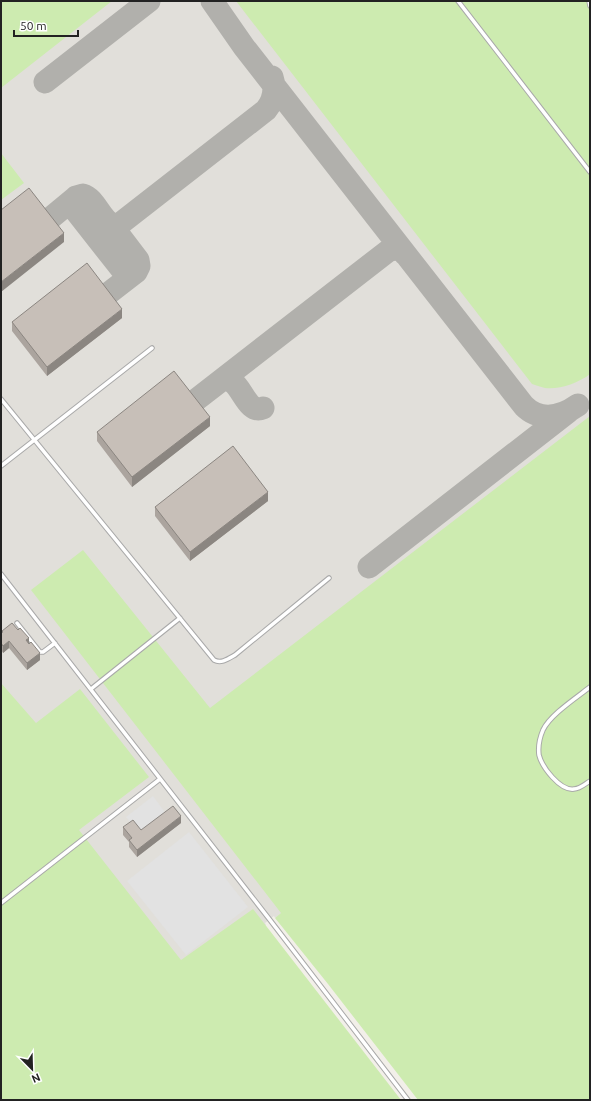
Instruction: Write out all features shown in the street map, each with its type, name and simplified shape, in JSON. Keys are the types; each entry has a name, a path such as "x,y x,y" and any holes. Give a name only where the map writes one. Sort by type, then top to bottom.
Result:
{"lane":[{"path":"458,1 590,172"},
{"path":"589,1 590,6"},
{"path":"1,466 152,348"},
{"path":"1,399 217,662 235,655 329,578"},
{"path":"1,574 408,1100"},
{"path":"91,689 180,618"},
{"path":"17,623 40,652 43,652 55,643"},
{"path":"590,687 550,720 542,731 539,755 554,780 560,785 568,789 575,789 581,788 590,781"},
{"path":"1,903 160,779"}],"shaded area":[{"path":"44,1 590,1 590,790 296,902 275,918 274,916 265,923 266,925 1,1100 1,53"},
{"path":"153,796 167,815 141,835 126,817"},
{"path":"189,832 248,907 186,955 127,881"}],"green space":[{"path":"1,1 112,1 1,88"},
{"path":"236,1 590,1 590,374 574,383 562,387 545,388 532,384"},
{"path":"1,153 24,183 1,200"},
{"path":"590,416 590,1100 418,1100 275,918 281,913 31,590 83,550 210,708"},
{"path":"1,683 36,723 80,689 149,777 79,830 181,960 253,909 401,1100 1,1100"}],"building":[{"path":"29,188 64,233 1,282 1,210"},
{"path":"87,263 122,309 47,367 12,322"},
{"path":"174,371 210,417 132,477 97,432"},
{"path":"233,446 268,492 190,552 155,507"},
{"path":"12,623 18,630 20,628 29,638 26,640 29,644 31,642 40,653 27,663 9,641 3,646 1,643 2,631"},
{"path":"173,806 181,816 137,850 129,840 132,838 123,827 133,820 141,830"}],"taxiway":[{"path":"45,82 149,1"},
{"path":"212,1 244,47 524,406 537,414 551,416 558,415 578,405"},
{"path":"121,223 266,110 274,94 272,77"},
{"path":"47,221 76,197 83,195 93,202 105,219 110,223 121,223 117,228 119,235 138,260 139,266 136,272 105,296"},
{"path":"76,197 73,204 75,210 123,271 129,274 136,272"},
{"path":"192,403 388,251 397,250 405,254"},
{"path":"221,381 228,380 233,383 251,406 257,409 263,408"},
{"path":"369,567 568,412"}]}
